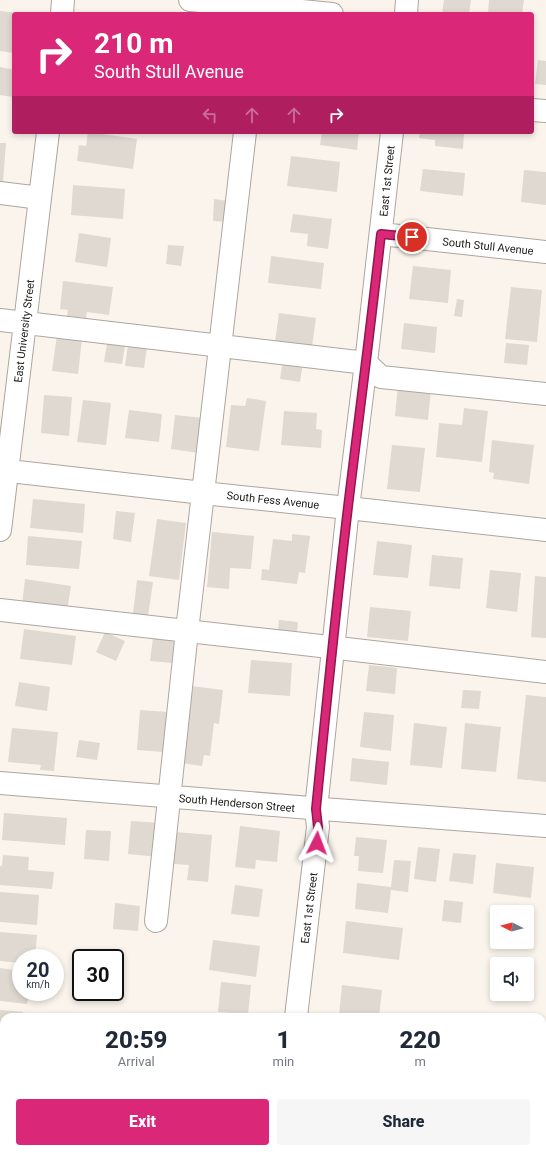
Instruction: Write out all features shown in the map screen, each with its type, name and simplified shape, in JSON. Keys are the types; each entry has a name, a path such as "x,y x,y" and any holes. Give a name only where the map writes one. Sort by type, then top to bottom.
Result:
{"street":[{"path":"62,12 63,0"},
{"path":"190,0 311,12"},
{"path":"406,12 408,0"},
{"path":"534,110 546,111"},
{"name":"East University Street","path":"0,530 4,470 26,323 48,134"},
{"path":"156,921 187,631 245,134"},
{"name":"East 1st Street","path":"296,1013 318,827 316,809 348,508 392,134"},
{"path":"0,193 40,198"},
{"name":"South Stull Avenue","path":"381,234 546,252"},
{"path":"0,320 366,363 381,377 546,394"},
{"name":"South Fess Avenue","path":"4,470 203,494 348,508 546,530"},
{"path":"0,610 546,672"},
{"name":"South Henderson Street","path":"0,783 546,826"}],"building":[{"path":"444,0 471,0 469,12 442,12"},
{"path":"489,0 524,0 522,12 488,12"},
{"path":"0,11 12,12 12,53 0,51"},
{"path":"538,60 546,61 546,85 535,84"},
{"path":"0,67 12,70 12,97 0,95"},
{"path":"88,134 102,134 137,139 133,169 77,161 79,145 86,146"},
{"path":"322,134 359,134 357,150 320,145"},
{"path":"420,134 464,134 463,149 435,146 435,140 419,138"},
{"path":"0,143 6,143 3,182 0,182"},
{"path":"291,156 340,162 337,192 287,186"},
{"path":"423,169 465,173 463,196 420,191"},
{"path":"524,170 546,172 546,205 521,202"},
{"path":"73,185 125,189 123,219 71,215"},
{"path":"214,199 228,201 226,222 213,221"},
{"path":"293,214 332,219 328,249 307,246 308,234 290,232"},
{"path":"79,233 111,238 107,267 75,262"},
{"path":"168,245 184,246 181,266 166,264"},
{"path":"271,256 324,263 321,289 268,283"},
{"path":"413,266 451,270 448,303 409,299"},
{"path":"63,281 113,287 109,315 87,312 86,318 67,316 68,310 60,309"},
{"path":"511,287 542,290 537,342 505,339"},
{"path":"457,299 464,300 462,317 454,316"},
{"path":"279,313 316,318 312,347 275,342"},
{"path":"404,323 437,327 435,353 401,349"},
{"path":"57,335 82,339 78,374 52,371"},
{"path":"506,343 529,345 527,365 504,363"},
{"path":"107,344 125,346 122,364 104,362"},
{"path":"128,345 147,347 144,368 125,366"},
{"path":"283,360 303,362 300,382 280,379"},
{"path":"398,385 431,389 428,420 395,416"},
{"path":"44,395 72,397 69,436 41,433"},
{"path":"247,398 266,401 259,451 226,447 231,405 245,406"},
{"path":"83,400 111,403 106,445 77,442"},
{"path":"464,408 488,411 482,462 436,457 439,423 462,425"},
{"path":"129,410 162,414 159,442 125,438"},
{"path":"284,411 317,413 316,429 322,430 321,448 281,445"},
{"path":"175,415 204,418 199,453 171,449"},
{"path":"492,440 534,445 529,484 493,479 494,473 489,472"},
{"path":"392,445 425,448 420,492 387,489"},
{"path":"33,499 85,504 83,533 30,528"},
{"path":"116,511 135,513 131,542 113,539"},
{"path":"157,519 186,523 179,580 149,576"},
{"path":"212,532 254,536 251,569 230,568 229,589 207,587"},
{"path":"292,534 310,536 305,573 299,572 297,584 261,580 262,569 269,570 273,539 292,541"},
{"path":"28,536 82,541 79,569 26,565"},
{"path":"377,541 412,545 408,578 373,575"},
{"path":"432,555 463,558 460,589 429,586"},
{"path":"490,570 521,573 517,612 486,608"},
{"path":"535,576 546,577 546,638 531,637"},
{"path":"25,579 71,586 67,611 22,605"},
{"path":"137,580 153,582 148,616 133,614"},
{"path":"370,607 411,611 408,641 367,637"},
{"path":"279,620 298,622 296,641 277,639"},
{"path":"24,629 76,636 72,665 20,659"},
{"path":"105,632 125,641 116,661 96,652"},
{"path":"153,638 174,641 172,663 150,661"},
{"path":"251,660 292,663 290,696 248,693"},
{"path":"369,665 397,668 395,694 366,691"},
{"path":"19,682 50,687 47,711 15,706"},
{"path":"191,686 223,690 219,724 214,723 210,756 204,755 202,766 181,763"},
{"path":"463,690 481,691 479,709 461,708"},
{"path":"526,695 546,697 546,782 517,779"},
{"path":"140,710 167,712 164,752 137,750"},
{"path":"364,712 394,715 391,751 360,747"},
{"path":"414,723 447,727 442,768 410,765"},
{"path":"465,723 501,727 496,772 461,769"},
{"path":"12,728 58,732 54,771 40,770 41,765 8,762"},
{"path":"79,740 100,743 97,760 76,757"},
{"path":"352,758 389,762 387,785 350,781"},
{"path":"4,813 67,818 65,845 2,840"},
{"path":"131,821 162,823 159,857 128,854"},
{"path":"240,826 280,831 277,862 256,860 255,869 235,867"},
{"path":"86,830 111,831 109,861 84,859"},
{"path":"175,832 212,835 208,882 187,880 189,865 173,864"},
{"path":"356,837 387,840 383,873 358,871 359,856 354,856"},
{"path":"418,847 440,849 436,882 414,879"},
{"path":"453,853 476,855 473,884 449,881"},
{"path":"3,855 29,857 28,870 54,872 52,889 0,885 0,866 2,866"},
{"path":"394,860 411,861 408,892 391,890 388,913 355,909 357,883 391,887"},
{"path":"496,863 534,867 531,898 493,893"},
{"path":"235,885 263,889 259,917 231,914"},
{"path":"0,892 39,895 37,925 0,922"},
{"path":"444,900 463,902 461,923 442,921"},
{"path":"115,903 140,906 138,931 113,929"},
{"path":"346,921 403,928 399,960 343,953"},
{"path":"0,932 37,935 36,949 12,949 12,962 0,961"},
{"path":"213,940 260,946 256,977 209,970"},
{"path":"0,968 12,970 12,1001 28,1001 27,1004 0,1001"},
{"path":"221,982 251,985 248,1013 218,1012"},
{"path":"342,985 382,990 379,1013 339,1013"},
{"path":"0,1010 23,1012 23,1013 0,1013"}],"route":[{"path":"317,843 318,827 316,809 333,647 381,234 412,237"}]}
